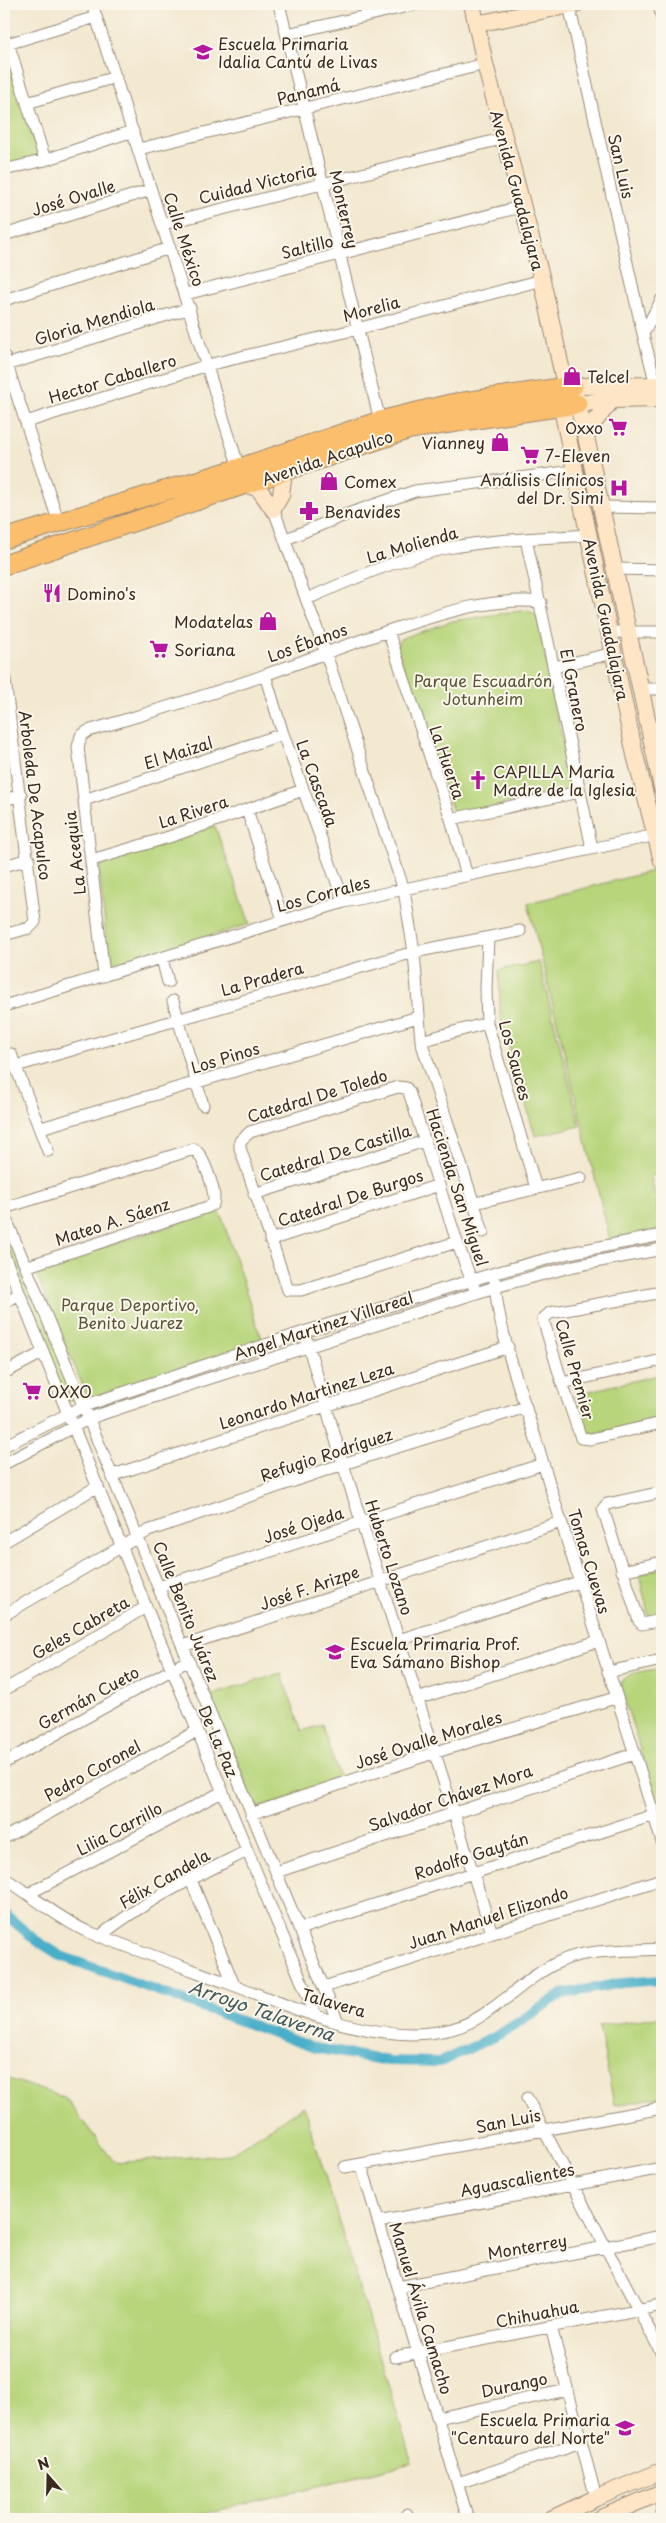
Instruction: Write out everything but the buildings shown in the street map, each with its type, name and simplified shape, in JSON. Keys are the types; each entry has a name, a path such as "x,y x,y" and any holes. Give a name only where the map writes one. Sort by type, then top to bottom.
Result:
{"main road":[{"name":"Avenida Guadalajara","path":"472,4 485,64 542,280 566,392 574,471 635,755 662,861"},
{"path":"476,24 543,7 573,5"},
{"name":"Avenida Acapulco","path":"4,565 99,534 251,474 380,420 450,404 566,392 660,390"},
{"name":"Avenida Acapulco","path":"4,540 145,497 251,474 284,472 410,429 462,420 566,392 612,400 660,390"},
{"name":"Avenida Guadalajara","path":"566,392 586,437 616,569 640,689 659,755 662,788"},
{"path":"586,437 590,427 612,400"},
{"path":"251,474 273,509 281,495 284,472"},
{"path":"99,534 104,522 145,497"},
{"path":"551,2519 662,2471"},
{"path":"598,2519 661,2492"}],"street":[{"name":"Calle México","path":"95,4 96,17 208,365 251,474"},
{"name":"Monterrey","path":"279,4 380,420"},
{"path":"286,34 417,4"},
{"path":"659,4 662,19"},
{"name":"San Luis","path":"573,5 643,334 660,390"},
{"path":"45,160 6,44 96,17"},
{"name":"Panamá","path":"139,149 485,64"},
{"path":"27,103 116,77"},
{"path":"4,170 45,160 133,131"},
{"name":"Cuidad Victoria","path":"163,224 323,182 505,138"},
{"name":"José Ovalle","path":"4,235 151,190"},
{"name":"Saltillo","path":"186,294 524,206"},
{"path":"4,300 170,248"},
{"name":"Morelia","path":"208,365 357,329 542,280"},
{"path":"643,334 662,299"},
{"name":"Gloria Mendiola","path":"5,360 190,308"},
{"path":"5,360 59,523"},
{"name":"Hector Caballero","path":"26,422 208,365"},
{"path":"286,539 345,515 415,491 574,471"},
{"path":"602,507 662,508"},
{"path":"273,509 286,539 325,651 404,890 414,952 421,1041 484,1232"},
{"name":"La Molienda","path":"307,599 354,578 424,555 466,545 589,535"},
{"name":"El Granero","path":"526,539 541,602 592,848"},
{"path":"616,569 662,570"},
{"name":"Los Ébanos","path":"88,731 265,675 325,651 443,613 476,606 519,601 541,602"},
{"name":"La Huerta","path":"388,631 451,819 467,876"},
{"path":"610,632 662,632"},
{"path":"554,667 614,653"},
{"name":"Arboleda De Acapulco","path":"4,672 8,732 21,795 35,922 29,928 4,935"},
{"name":"La Cascada","path":"265,675 283,734 344,902"},
{"path":"640,689 662,689"},
{"name":"La Acequia","path":"88,731 80,736 78,741 104,976"},
{"name":"El Maizal","path":"84,800 283,734"},
{"name":"La Rivera","path":"92,860 304,790"},
{"path":"451,819 579,792"},
{"path":"4,800 21,795"},
{"path":"247,810 284,920"},
{"name":"Los Corrales","path":"4,1006 344,902 592,848 656,836"},
{"path":"4,866 29,859"},
{"name":"La Pradera","path":"16,1066 414,952 520,931"},
{"name":"Los Sauces","path":"488,938 487,1023 536,1188"},
{"path":"162,959 168,982"},
{"path":"173,1001 203,1105"},
{"name":"Los Pinos","path":"41,1128 418,1016"},
{"path":"421,1041 487,1023"},
{"path":"11,1054 41,1128 48,1151"},
{"name":"Catedral De Toledo","path":"409,1092 406,1088 398,1086 244,1136 240,1141 240,1148 254,1194 285,1284 288,1290 293,1292 457,1242"},
{"name":"Hacienda San Miguel","path":"409,1092 457,1242 476,1294"},
{"name":"Catedral De Castilla","path":"254,1194 425,1141"},
{"name":"Mateo A. Sáenz","path":"4,1208 189,1149 198,1151 215,1194 213,1204 208,1207 26,1267"},
{"path":"475,1203 581,1178"},
{"name":"Catedral De Burgos","path":"270,1240 439,1185"},
{"name":"Calle Benito Juárez","path":"4,1214 6,1227 26,1267 90,1418 338,2022"},
{"path":"4,1446 68,1412 304,1332 495,1273 569,1254 662,1235"},
{"name":"Angel Martinez Villareal","path":"4,1464 90,1418 309,1346 496,1287 574,1266 662,1248"},
{"name":"De La Paz","path":"4,1255 146,1607 316,2016"},
{"name":"Tomas Cuevas","path":"495,1273 498,1308 508,1347 615,1698 662,1842"},
{"name":"Calle Premier","path":"662,1292 545,1316 543,1324 579,1434 585,1440 662,1423"},
{"path":"4,1303 19,1294"},
{"name":"Huberto Lozano","path":"304,1332 343,1464 417,1699 436,1752 454,1814 474,1871 492,1933"},
{"name":"Leonardo Martinez Leza","path":"113,1475 508,1347"},
{"path":"4,1373 42,1353"},
{"path":"562,1383 662,1360"},
{"name":"Refugio Rodríguez","path":"4,1615 148,1531 343,1464 526,1406"},
{"name":"José Ojeda","path":"159,1587 543,1464"},
{"path":"4,1542 98,1486"},
{"path":"662,1492 604,1506 604,1514 639,1621 642,1624 662,1620"},
{"name":"José F. Arizpe","path":"183,1646 561,1522"},
{"path":"622,1572 662,1562"},
{"path":"399,1640 579,1582"},
{"name":"Geles Cabreta","path":"4,1690 146,1607"},
{"path":"417,1699 598,1640"},
{"name":"Germán Cueto","path":"4,1763 189,1660"},
{"path":"608,1672 662,1660"},
{"name":"José Ovalle Morales","path":"251,1814 436,1752 615,1698"},
{"name":"Pedro Coronel","path":"4,1838 197,1731"},
{"name":"Salvador Chávez Mora","path":"276,1872 634,1754"},
{"name":"Lilia Carrillo","path":"30,1893 222,1792"},
{"name":"Rodolfo Gaytán","path":"300,1929 474,1871 654,1815"},
{"name":"Félix Candela","path":"99,1937 112,1926 247,1850"},
{"name":"Talavera","path":"4,1878 30,1893 67,1923 99,1937 316,2016 375,2030 402,2032 452,2029 470,2021 545,1969 562,1960 580,1955 662,1949"},
{"name":"Juan Manuel Elizondo","path":"324,1987 662,1879"},
{"path":"191,1880 234,1985"},
{"path":"527,2098 662,2354"},
{"name":"San Luis","path":"345,2167 662,2108"},
{"name":"Manuel Ávila Camacho","path":"361,2164 468,2519"},
{"name":"Aguascalientes","path":"378,2222 662,2168"},
{"name":"Monterrey","path":"398,2287 662,2236"},
{"name":"Chihuahua","path":"395,2356 662,2305"},
{"path":"551,2327 596,2498"},
{"name":"Durango","path":"438,2418 567,2390"},
{"path":"458,2483 581,2442"},
{"path":"661,2492 662,2512"}],"green space":[{"path":"4,49 39,157 4,168"},
{"name":"Parque Escuadrón Jotunheim","path":"528,610 537,616 572,787 570,790 456,815 452,809 396,645 402,638 452,621"},
{"path":"215,826 250,924 114,966 109,963 99,869 103,864"},
{"path":"656,870 662,902 662,1174 651,1176 662,1229 610,1240 528,903"},
{"path":"539,962 580,1126 535,1136 500,1016 499,970"},
{"name":"Parque Deportivo, Benito Juarez","path":"217,1211 222,1217 262,1341 91,1398 87,1396 37,1276 40,1270 48,1265"},
{"path":"11,1238 78,1397 66,1402 5,1240"},
{"path":"662,1374 662,1421 588,1435 576,1398 577,1394"},
{"path":"662,1568 662,1615 649,1617 639,1575"},
{"path":"662,1668 662,1818 620,1686 626,1677"},
{"path":"281,1673 302,1731 322,1725 340,1781 264,1807 255,1806 210,1696"},
{"path":"662,2016 662,2097 614,2105 599,2026"},
{"path":"4,2077 65,2098 115,2163 230,2154 304,2106 412,2463 183,2519 4,2519"}],"waterway":[{"name":"Arroyo Talaverna","path":"4,1913 34,1939 61,1956 315,2048 388,2061 440,2062 500,2034 562,1994 622,1983 662,1980"}],"place":[{"name":"Escuela Primaria Idalia Cantú de Livas","path":"203,52"},
{"name":"Telcel","path":"572,376"},
{"name":"Oxxo","path":"618,427"},
{"name":"Vianney","path":"500,442"},
{"name":"7-Eleven","path":"530,455"},
{"name":"Comex","path":"329,481"},
{"name":"Análisis Clínicos del Dr. Simi","path":"619,488"},
{"name":"Benavides","path":"309,511"},
{"name":"Domino's","path":"52,593"},
{"name":"Modatelas","path":"268,621"},
{"name":"Soriana","path":"159,649"},
{"name":"CAPILLA Maria Madre de la Iglesia","path":"478,780"},
{"name":"OXXO","path":"32,1391"},
{"name":"Escuela Primaria Prof. Eva Sámano Bishop","path":"335,1652"},
{"name":"Escuela Primaria \"Centauro del Norte\"","path":"625,2428"}]}
